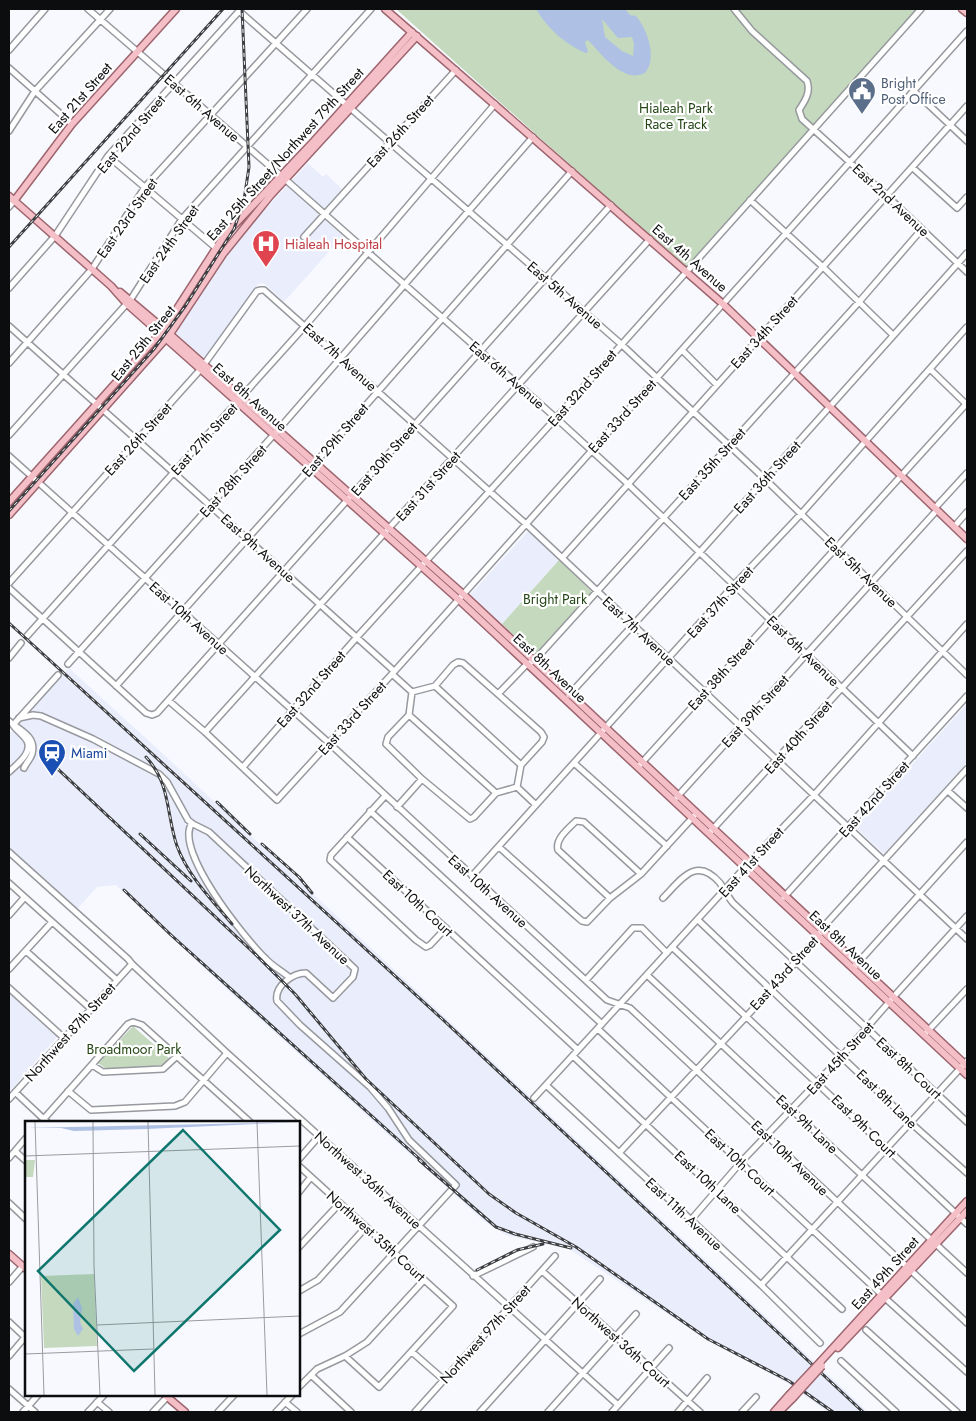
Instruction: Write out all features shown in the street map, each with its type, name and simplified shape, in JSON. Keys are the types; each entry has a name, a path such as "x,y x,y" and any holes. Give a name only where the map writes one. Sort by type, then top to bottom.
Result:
{"main road":[{"name":"East 21st Street","path":"12,198 72,124 176,9"},
{"name":"East 4th Avenue","path":"385,9 724,304 967,539"},
{"path":"962,9 967,13"},
{"name":"East 25th Street/Northwest 79th Street","path":"9,502 162,331 216,248 233,226 284,178 414,34"},
{"name":"East 25th Street","path":"9,515 168,337 223,254 284,178"},
{"name":"East 8th Avenue","path":"12,198 534,661 604,731 926,1032 965,1065 967,1075"},
{"name":"East 8th Avenue","path":"461,597 527,664 568,697"},
{"name":"East 49th Street","path":"791,1396 934,1242 967,1202"},
{"name":"East 49th Street","path":"958,1215 967,1211"},
{"path":"9,1254 25,1268"},
{"path":"168,1396 185,1412"},
{"path":"774,1412 791,1396"},
{"path":"780,1412 791,1396"}],"street":[{"path":"9,50 45,9"},
{"name":"East 6th Avenue","path":"88,9 284,178 556,418 628,484 913,756"},
{"path":"9,131 35,92 110,9"},
{"name":"East 23rd Street","path":"9,363 92,269 145,187 307,9"},
{"name":"East 24th Street","path":"9,435 129,302 182,219 371,9"},
{"name":"East 2nd Avenue","path":"734,9 752,31 807,81 809,86 808,93 799,110 802,119 967,272"},
{"name":"East 32nd Street","path":"243,767 357,637 556,418 921,9"},
{"name":"East 5th Avenue","path":"240,10 275,44 349,106 621,344 967,674"},
{"name":"East 22nd Street","path":"9,288 55,236 108,156 240,10"},
{"name":"East 33rd Street","path":"243,767 277,800 851,163 967,31"},
{"path":"9,68 72,124"},
{"name":"East 26th Street","path":"304,236 456,70"},
{"path":"914,92 967,140"},
{"name":"East 27th Street","path":"27,636 305,326 495,104"},
{"name":"East 34th Street","path":"562,558 967,106"},
{"name":"East 28th Street","path":"68,664 276,433 533,137"},
{"path":"108,156 216,248"},
{"path":"913,168 957,208 967,197"},
{"name":"East 29th Street","path":"116,686 313,466 572,171"},
{"name":"East 21st Street","path":"9,207 12,198"},
{"path":"750,200 893,335"},
{"name":"East 30th Street","path":"116,686 146,713 152,715 157,713 611,205"},
{"name":"East 35th Street","path":"498,694 527,664 534,661 598,592 922,230"},
{"name":"East 31st Street","path":"206,732 650,239"},
{"name":"East 36th Street","path":"568,697 967,253"},
{"name":"East 26th Street","path":"9,583 138,441 202,367 260,290"},
{"name":"East 7th Avenue","path":"260,290 264,290 342,358 526,524 967,939"},
{"name":"East 9th Avenue","path":"9,326 322,605 412,692"},
{"name":"East 37th Street","path":"472,876 734,585 801,514 967,327"},
{"path":"682,350 717,384"},
{"path":"930,369 967,404"},
{"name":"East 38th Street","path":"640,764 967,404"},
{"name":"East 10th Avenue","path":"9,456 329,743 607,1000 630,1008 967,1323"},
{"name":"East 39th Street","path":"676,798 872,582 967,473"},
{"path":"954,527 967,512"},
{"name":"East 40th Street","path":"711,831 967,551"},
{"path":"9,588 116,686"},
{"name":"East 41st Street","path":"534,1098 747,865 814,795 877,722 967,624"},
{"path":"9,658 22,643"},
{"path":"458,662 463,663 541,732 544,738 521,765 517,787 496,793 470,819 422,779 386,744 388,737 409,715 412,692 435,686 453,665 458,662"},
{"path":"11,723 19,718 58,675"},
{"path":"435,686 521,765"},
{"name":"East 42nd Street","path":"783,898 967,696"},
{"path":"169,701 243,767"},
{"name":"Northwest 37th Avenue","path":"19,718 31,715 41,716 93,739 155,772 166,781 186,817 192,823 209,832 355,969 353,977 333,998 306,973 296,974 290,978"},
{"path":"409,715 496,793"},
{"path":"11,723 29,736 32,742 32,756 24,768"},
{"path":"9,772 25,755 28,747 26,740 11,723"},
{"path":"574,763 667,846"},
{"name":"East 43rd Street","path":"619,1153 771,990 967,769"},
{"path":"397,807 422,779"},
{"path":"517,787 536,805"},
{"path":"948,791 967,808"},
{"path":"385,796 331,855 330,860 416,940 426,947 446,928"},
{"name":"East 10th Court","path":"370,811 600,1027 670,1097 967,1372"},
{"path":"499,847 582,921 587,922 610,898 641,874 695,816"},
{"path":"610,898 558,850 558,840 576,822 581,821 641,874"},
{"path":"192,823 189,828 189,847 211,888 242,933 260,954 290,978 277,992 276,998 278,1003 370,1087 390,1111 409,1140 456,1185 340,1312 300,1333"},
{"name":"East 10th Court","path":"347,837 578,1050"},
{"path":"855,966 967,842"},
{"name":"Northwest 36th Avenue","path":"9,852 128,958 132,964 227,1053 618,1406"},
{"name":"East 8th Court","path":"664,898 686,874 694,870 701,869 720,883 732,903 967,1122"},
{"path":"9,883 117,980"},
{"path":"9,915 24,898"},
{"name":"East 45th Street","path":"690,1221 741,1162 818,1083 967,916"},
{"name":"East 8th Lane","path":"698,920 967,1173"},
{"path":"9,969 52,922"},
{"path":"586,980 633,928 642,928 667,953"},
{"name":"East 9th Court","path":"672,947 967,1224"},
{"path":"26,951 90,1009"},
{"name":"Northwest 87th Street","path":"9,1099 132,964"},
{"name":"East 9th Lane","path":"647,975 967,1273"},
{"path":"9,988 64,1038"},
{"path":"926,1032 967,989"},
{"path":"15,1092 44,1121 128,1024 137,1022 249,1121"},
{"path":"68,1091 91,1110 175,1106 185,1102 227,1053"},
{"path":"92,1064 103,1072 163,1069 177,1056"},
{"name":"East 10th Lane","path":"573,1056 717,1189 842,1309"},
{"path":"761,1285 965,1065"},
{"name":"East 11th Avenue","path":"546,1085 761,1285 820,1343"},
{"path":"300,1158 320,1135"},
{"path":"9,1158 25,1139"},
{"path":"15,1151 25,1160"},
{"name":"Northwest 35th Court","path":"300,1167 452,1306 412,1352"},
{"path":"300,1191 311,1178"},
{"path":"9,1203 25,1218"},
{"path":"300,1246 340,1203"},
{"path":"300,1290 318,1280 366,1227"},
{"path":"473,1276 533,1247"},
{"name":"Northwest 97th Street","path":"415,1412 555,1256"},
{"path":"9,1282 25,1268"},
{"name":"Northwest 36th Court","path":"542,1271 700,1412"},
{"path":"480,1412 600,1279"},
{"path":"300,1384 317,1369 345,1356 367,1342 424,1280"},
{"path":"548,1412 636,1314"},
{"path":"9,1322 25,1336"},
{"path":"866,1330 957,1412"},
{"path":"9,1356 25,1338"},
{"path":"612,1412 669,1348"},
{"path":"345,1356 379,1387 412,1352 444,1380"},
{"path":"841,1361 896,1412"},
{"path":"311,1375 351,1412"},
{"path":"678,1412 707,1378"},
{"path":"9,1389 34,1412"},
{"path":"23,1412 37,1396"},
{"path":"88,1412 103,1396"},
{"path":"153,1412 166,1396"},
{"path":"218,1412 233,1396"},
{"path":"276,1412 291,1396"},
{"path":"742,1412 756,1397"},
{"path":"97,1402 109,1412"},
{"path":"286,1402 297,1412"}],"shaded area":[{"name":"Hialeah Hospital","path":"308,163 323,177 326,174 342,189 319,214 343,236 284,302 265,284 257,285 204,359 175,333 226,252"},
{"path":"528,531 559,560 502,624 470,595"},
{"path":"69,668 868,1412 828,1412 792,1386 686,1326 569,1249 506,1235 484,1221 230,992 116,885 97,887 77,909 9,850 9,734"},
{"path":"967,704 967,763 884,854 855,827"},
{"path":"9,993 57,1037 9,1092"}],"green space":[{"name":"Hialeah Park Race Track","path":"396,9 917,9 685,268"},
{"name":"Bright Park","path":"559,560 592,592 537,653 534,654 502,624"},
{"name":"Broadmoor Park","path":"133,1026 169,1058 162,1065 108,1070 98,1063"}],"water":[{"path":"536,9 625,9 630,15 636,16 644,28 650,44 651,60 649,67 645,73 629,75 614,66 587,40 585,42 588,52 579,50 558,35","holes":["602,19 618,38 632,37 634,44 633,56 622,51 605,37"]}],"railway":[{"path":"9,247 223,9"},
{"path":"9,511 154,349 186,305 234,229 244,200 249,167 242,9"},
{"path":"9,623 440,1017 863,1412"},
{"path":"45,757 256,955 295,994 366,1079 489,1194 516,1213 576,1247 708,1339 789,1381 833,1412"},
{"path":"146,757 160,778 177,846 187,867 232,924"},
{"path":"217,802 250,834"},
{"path":"140,834 191,881"},
{"path":"262,844 299,877 312,893"},
{"path":"124,890 171,935 425,1164"},
{"path":"419,1160 496,1227 515,1234 571,1248"},
{"path":"477,1270 517,1250 543,1244"}],"place":[{"name":"Bright Post Office","path":"862,115"},
{"name":"Hialeah Hospital","path":"266,268"},
{"name":"Miami","path":"52,777"}]}
